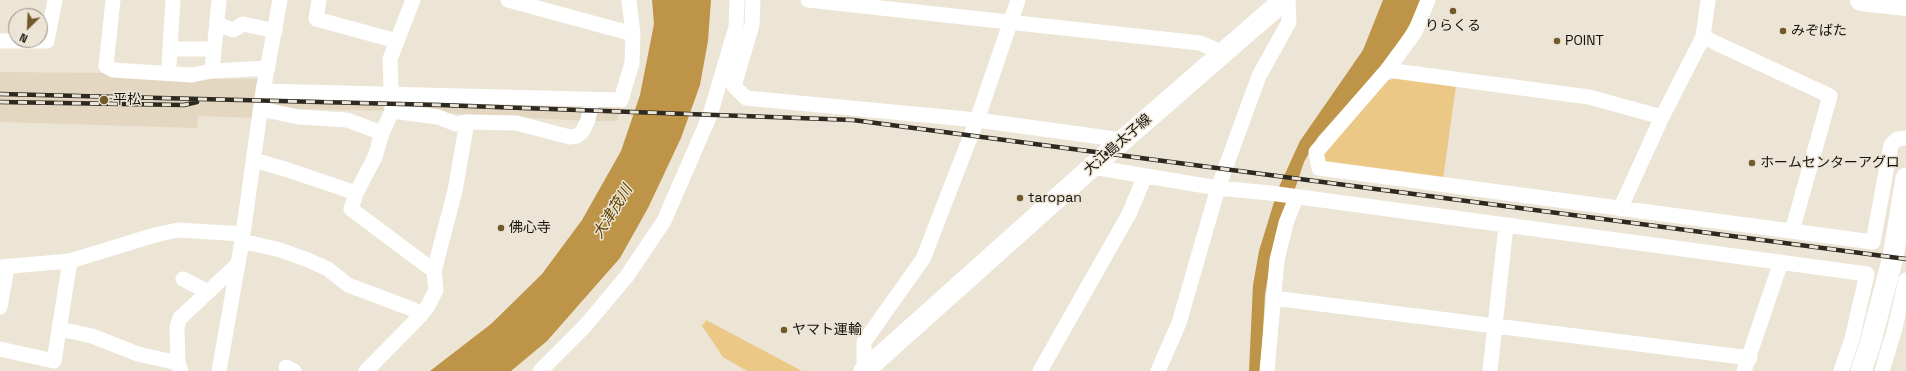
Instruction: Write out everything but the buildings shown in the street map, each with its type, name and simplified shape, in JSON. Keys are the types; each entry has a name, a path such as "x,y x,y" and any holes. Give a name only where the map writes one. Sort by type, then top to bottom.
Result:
{"highway":[{"path":"1861,0 1906,5"}],"main road":[{"name":"大江島太子線","path":"864,371 1092,167 1284,0"},
{"path":"1862,371 1893,257 1906,178"}],"street":[{"path":"0,41 47,41 55,0"},
{"path":"113,0 106,66 113,70 192,75 212,71 268,68"},
{"path":"169,65 173,0"},
{"path":"212,71 220,0"},
{"path":"219,371 243,237 263,91 280,0"},
{"path":"319,0 316,19 397,41"},
{"path":"413,0 390,59 392,111 382,133 375,157 356,193 352,209 434,272"},
{"path":"508,0 633,34"},
{"path":"263,91 621,100 632,63 633,34 630,0"},
{"path":"540,371 585,326 627,276 664,221 710,115 736,27 737,0"},
{"path":"753,0 752,25 734,86 746,98 977,120 1123,140"},
{"path":"808,0 1200,43 1223,53"},
{"path":"864,371 864,342 923,259 977,120 1018,0"},
{"path":"1158,371 1179,323 1218,188 1259,76 1289,22 1288,0"},
{"path":"1428,0 1415,32 1387,70 1316,152 1319,168 1873,242 1891,145 1897,139 1906,138"},
{"path":"1620,209 1662,117 1703,37 1708,0"},
{"path":"217,24 233,30 243,24 275,31"},
{"path":"1703,37 1830,96 1792,231"},
{"path":"170,49 214,49"},
{"path":"1387,70 1589,97 1662,117"},
{"path":"392,111 438,117 456,124 467,122 516,123 570,137 577,136 582,132 588,120 592,99"},
{"path":"261,109 298,117 347,120 382,133"},
{"path":"366,371 420,316 428,306 436,290 434,272 455,191 467,122"},
{"path":"254,160 356,193"},
{"path":"1092,167 1218,188 1270,193 1296,198 1867,274 1852,339 1841,371"},
{"path":"1040,371 1129,214 1145,176"},
{"path":"1268,371 1277,260 1286,223 1296,198"},
{"path":"1490,371 1506,226"},
{"path":"0,307 4,268 70,261 155,235 178,230 243,237 280,250 328,269 348,285 412,309 420,316"},
{"path":"0,349 54,360 70,261"},
{"path":"1273,298 1496,327 1747,364 1781,262"},
{"path":"60,329 92,336 138,354 179,367 177,327 180,318 237,265"},
{"path":"183,279 208,292"},
{"path":"1882,371 1895,328 1906,280"}],"shaded area":[{"path":"0,72 110,73 190,79 258,79 253,118 198,116 197,128 0,122"},
{"path":"1398,78 1456,86 1443,179 1326,164 1324,155 1385,81"},
{"path":"270,97 387,98 388,111 268,108 267,99"},
{"path":"395,99 622,104 617,121 584,121 396,110"},
{"path":"706,320 802,371 747,371 723,357 702,326"}],"water":[{"name":"大津茂川","path":"652,0 711,0 708,41 700,85 681,138 648,208 620,258 547,341 511,371 430,371 491,324 542,274 582,220 621,151 640,95 654,24"},
{"path":"1383,0 1421,0 1414,17 1386,61 1318,137 1304,162 1271,260 1265,294 1261,371 1249,371 1253,285 1259,251 1278,189 1300,141 1363,50"}],"railway":[{"path":"0,94 440,105 853,120 1906,259"},
{"path":"0,102 184,105 197,102"}],"place":[{"name":"りらくる","path":"1453,11"},
{"name":"みぞばた","path":"1783,31"},
{"name":"POINT","path":"1557,41"},
{"name":"平松","path":"104,100"},
{"name":"ホームセンターアグロ","path":"1752,163"},
{"name":"taropan","path":"1020,198"},
{"name":"佛心寺","path":"501,228"},
{"name":"ヤマト運輸","path":"784,330"}]}
